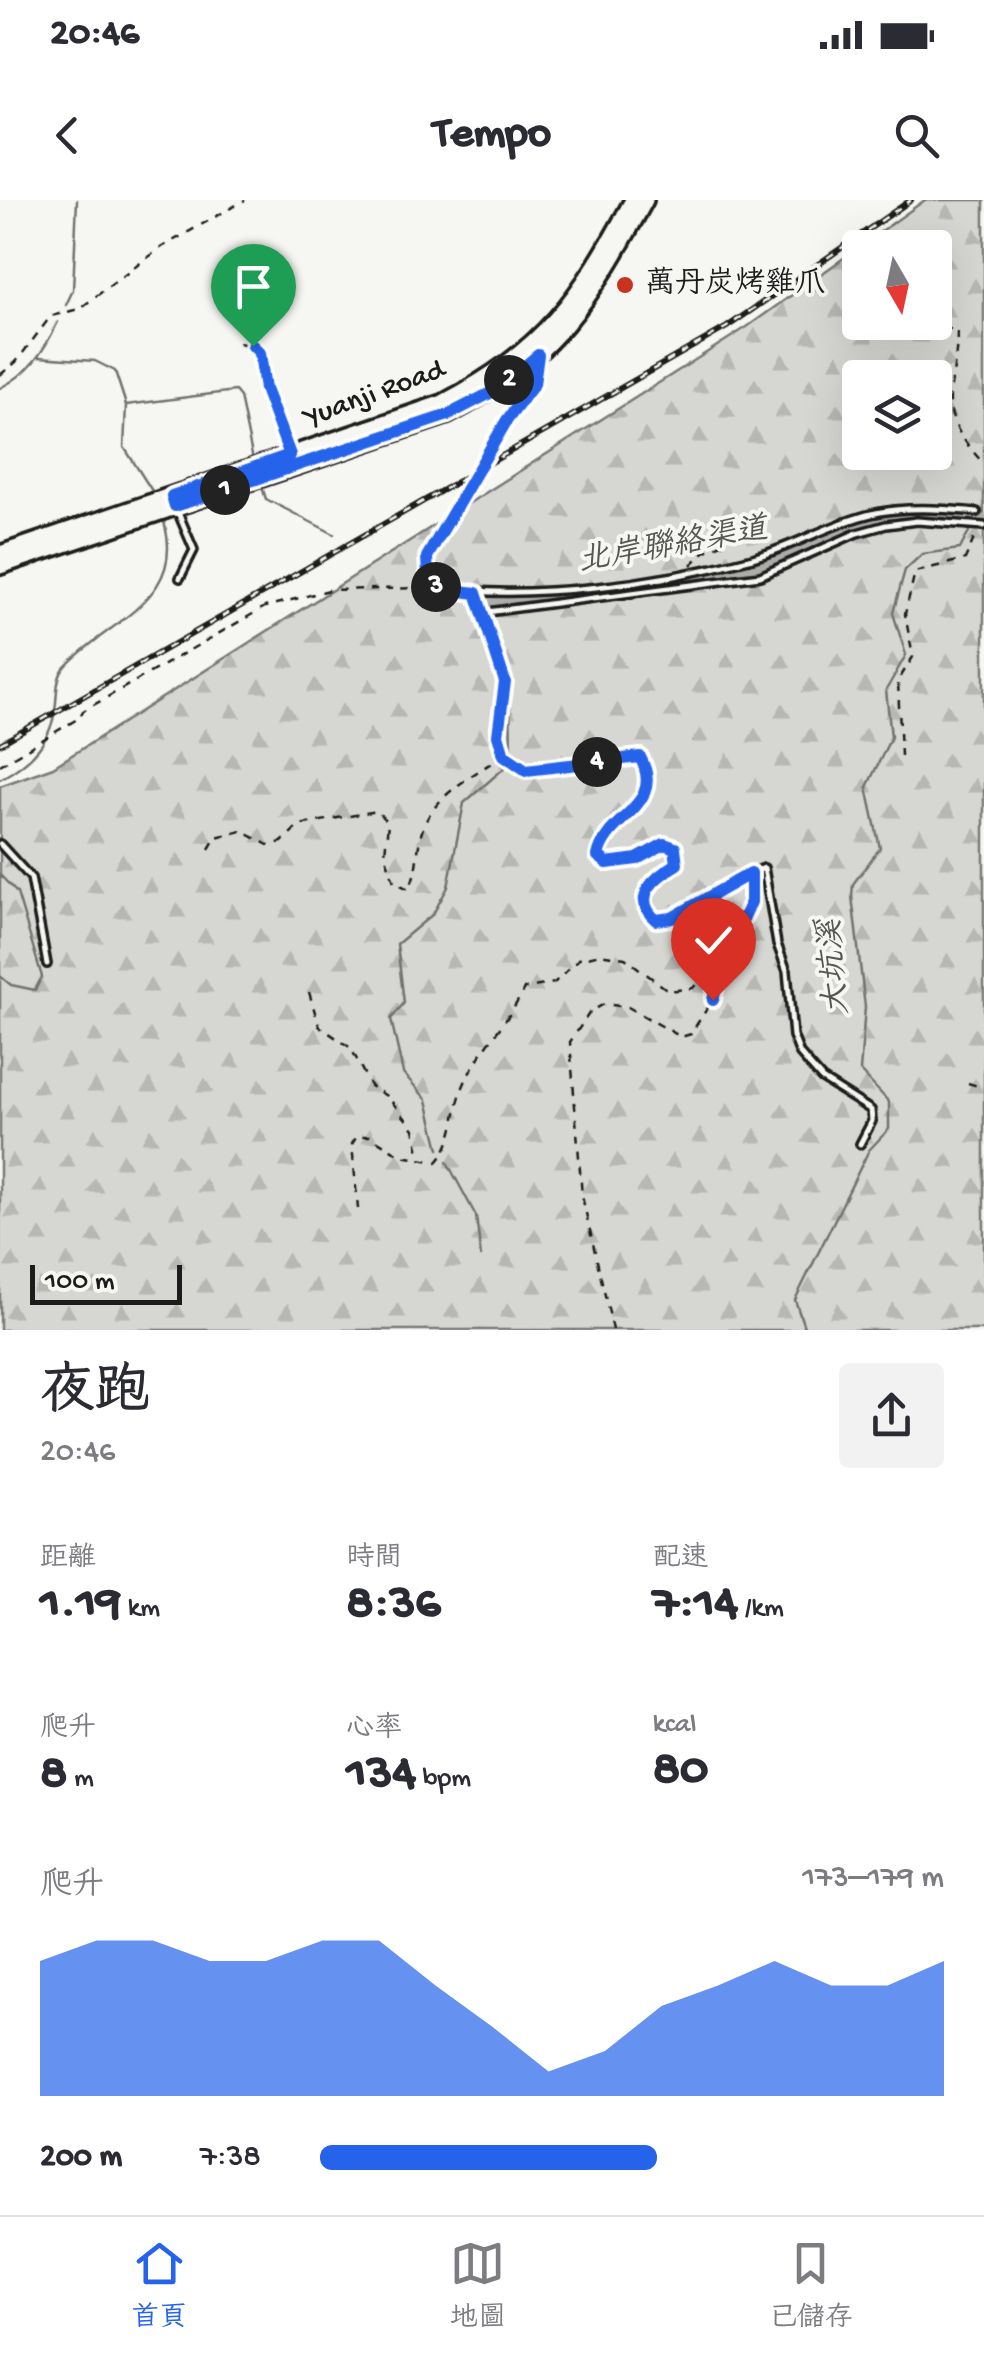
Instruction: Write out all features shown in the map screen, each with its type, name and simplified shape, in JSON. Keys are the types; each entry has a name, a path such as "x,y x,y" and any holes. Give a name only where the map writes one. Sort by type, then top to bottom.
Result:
{"main road":[{"name":"Yuanji Road","path":"174,501 290,455 444,403 511,364 553,327 573,301 633,200"},
{"name":"Yuanji Road","path":"174,501 448,415 498,389 538,355 582,307 645,200"},
{"path":"0,554 174,501"},
{"path":"0,566 144,511"}],"lane":[{"path":"538,355 534,384 507,420 427,557 428,576 438,588 517,595 688,572 750,559 871,514 916,507 977,512"},
{"path":"174,501 194,550 180,578"},
{"path":"480,613 760,576 858,533 886,525 918,521 982,526"},
{"path":"688,572 690,588"},
{"path":"476,593 505,682 498,735 504,755 526,770 640,757 648,774 646,791 601,843 598,856 607,863 622,862 664,844 675,848 677,864 650,884 644,899 646,911 656,920 672,918 764,868 777,944 787,971 792,1036 800,1054 822,1078 871,1110 872,1120 860,1144"},
{"path":"0,844 31,878 48,964"}],"path":[{"path":"0,375 16,362 51,316 80,309 162,247 245,200"},
{"path":"952,329 956,330 947,402 954,425 984,464"},
{"path":"239,344 253,346 260,353 265,389 290,455"},
{"path":"688,572 704,552 728,541 734,508"},
{"path":"901,756 898,681 913,657 905,614 915,572 966,559 982,526"},
{"path":"0,765 79,718 83,711 265,607 329,590 438,588"},
{"path":"209,849 216,837 242,831 268,845 282,842 299,825 377,811 388,823 385,854 394,882 409,889 418,872 424,827 454,788 504,755"},
{"path":"358,1209 352,1144 358,1136 370,1136 402,1156 438,1162 446,1152 466,1080 512,1015 524,989 554,984 579,959 600,954 624,958 652,982 683,992 700,980 708,958 743,919 751,902 751,873"},
{"path":"613,1330 582,1196 570,1042 590,1012 604,1004 628,1006 681,1036 691,1034 717,990 716,968 708,958"},
{"path":"309,992 319,1026 351,1048 370,1086 388,1097 414,1129 420,1159"},
{"path":"968,1083 984,1088"}],"green space":[{"path":"925,200 984,200 984,1330 0,1330 0,786 53,767 747,327 842,259 842,340 952,340 952,230 883,230"}],"waterway":[{"path":"66,305 73,290 77,200"},
{"path":"0,388 35,360 58,322"},
{"path":"38,357 95,361 115,371 126,405 124,447 154,494"},
{"path":"126,405 235,391 240,397 253,460"},
{"path":"262,487 266,499 334,534"},
{"name":"北岸聯絡渠道","path":"483,602 679,580 775,561 870,520 916,513 984,520"},
{"name":"大坑溪","path":"805,1330 795,1300 869,1150 889,1129 889,1102 860,1071 865,1007 852,896 853,884 880,848 867,787 891,737 886,690 906,655 893,613 905,570 922,554 960,549 974,522 984,514"},
{"path":"0,779 22,765 45,739 63,670 156,587 165,567 168,544 162,516"},
{"path":"439,1149 427,1100 403,1073 391,1019 404,1003 397,944 433,914 448,887 464,803 511,762 510,687 491,629"},
{"path":"0,875 17,893 42,977 35,990 11,985 0,976"},
{"path":"447,1162 476,1216 481,1257"}],"railway":[{"path":"0,744 727,327 911,200"}],"place":[{"name":"萬丹炭烤雞爪","path":"625,285"}],"route":[{"path":"253,346 260,353 265,370 262,380 290,455 172,496 175,506 448,415 498,389 538,355 534,384 478,469 427,557 426,570 438,588 476,593 505,682 498,735 504,755 526,770 640,757 648,774 646,791 601,843 598,856 607,863 622,862 637,859 664,844 675,848 677,864 650,884 644,899 646,911 656,920 672,918 751,873 751,902 743,919 708,958 718,978 713,1000"}]}
